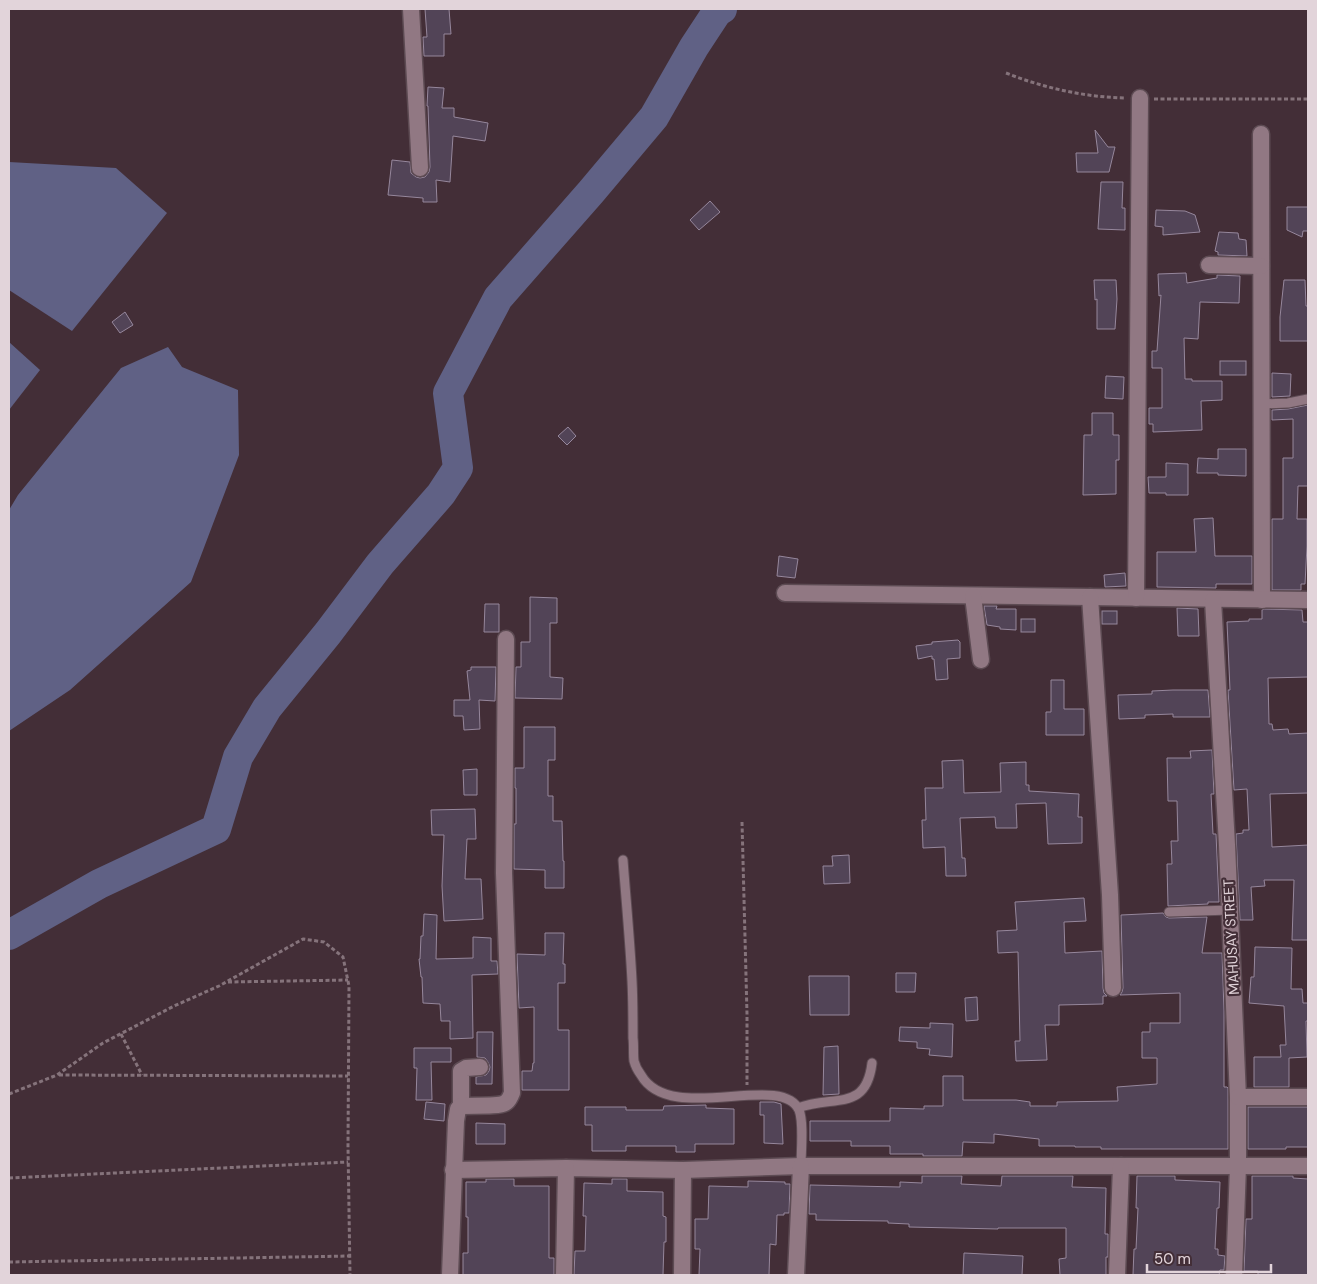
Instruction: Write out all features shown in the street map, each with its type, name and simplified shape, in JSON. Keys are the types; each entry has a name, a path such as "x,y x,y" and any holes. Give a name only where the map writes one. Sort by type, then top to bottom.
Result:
{"street":[{"path":"411,9 420,168"},
{"path":"1136,598 1140,98"},
{"path":"1261,134 1262,600"},
{"path":"1209,265 1261,266"},
{"path":"786,593 1308,600"},
{"path":"973,596 981,660"},
{"path":"1090,597 1110,895 1113,988"},
{"name":"MAHUSAY STREET","path":"1213,600 1238,1097 1238,1166 1234,1275"},
{"path":"461,1106 498,1105 509,1100 512,1093 504,873 506,639"},
{"path":"450,1275 456,1114 461,1106 461,1072 466,1068 480,1067"},
{"path":"1238,1097 1308,1097"},
{"path":"453,1170 566,1168 683,1170 801,1166 1308,1166"},
{"path":"796,1275 801,1166"},
{"path":"1117,1275 1121,1166"},
{"path":"564,1275 566,1168"},
{"path":"682,1275 683,1170"}],"lane":[{"path":"1262,404 1288,403 1308,399"},
{"path":"623,860 632,981 634,1062 641,1077 653,1088 670,1096 688,1098 766,1095 784,1097 798,1108 801,1118 801,1166"},
{"path":"1169,912 1230,910"},
{"path":"798,1108 808,1104 852,1098 867,1086 871,1076 872,1063"}],"path":[{"path":"742,822 747,1096"},
{"path":"9,1094 57,1075 102,1043 227,982 303,938 324,942 343,957 349,986 348,1162 350,1275"},
{"path":"227,982 348,980"},
{"path":"121,1034 142,1075"},
{"path":"57,1075 348,1076"},
{"path":"9,1178 348,1162"},
{"path":"9,1262 350,1256"}],"water":[{"path":"9,162 116,168 167,213 72,331 9,290"},
{"path":"9,342 40,370 9,410"},
{"path":"168,347 182,367 238,390 239,455 191,582 70,690 9,731 9,510 18,495 121,368"}],"building":[{"path":"425,9 449,9 451,34 444,34 444,56 424,56 423,37 427,37"},
{"path":"428,87 444,88 442,108 454,108 454,117 488,123 485,141 453,136 450,182 436,180 437,202 423,202 423,198 388,195 392,160 410,162 411,173 416,177 425,177 429,172"},
{"path":"1095,130 1108,147 1115,147 1109,172 1077,172 1076,153 1098,153"},
{"path":"1101,182 1123,182 1122,208 1125,208 1125,230 1098,229"},
{"path":"710,201 720,212 699,230 690,220"},
{"path":"1287,207 1308,207 1308,231 1303,231 1302,237 1287,230"},
{"path":"1156,210 1185,211 1195,215 1200,232 1163,235 1163,227 1155,226"},
{"path":"1219,232 1238,233 1239,239 1246,240 1247,256 1218,255 1218,252 1215,251"},
{"path":"1186,273 1187,283 1217,278 1217,275 1240,276 1239,303 1200,302 1198,339 1184,338 1185,379 1192,379 1192,381 1222,381 1222,400 1201,401 1202,430 1153,432 1153,424 1149,424 1149,408 1162,408 1162,368 1152,368 1152,351 1157,351 1161,295 1159,296 1158,274"},
{"path":"1094,280 1116,280 1115,329 1097,329 1097,299 1095,300"},
{"path":"1284,280 1305,280 1306,306 1308,306 1308,341 1280,341 1280,317"},
{"path":"125,312 133,325 120,333 112,322"},
{"path":"1220,361 1246,361 1246,375 1220,375"},
{"path":"1272,373 1291,374 1290,396 1272,397"},
{"path":"1106,376 1124,377 1123,399 1105,398"},
{"path":"1308,405 1308,486 1298,486 1297,519 1307,519 1305,584 1301,584 1301,590 1272,590 1272,519 1283,519 1283,458 1293,458 1293,419 1272,420 1272,410"},
{"path":"1092,413 1113,413 1113,435 1119,435 1119,460 1116,460 1116,494 1083,495 1084,435 1092,435"},
{"path":"568,427 576,436 567,445 558,436"},
{"path":"1218,449 1246,449 1246,476 1197,473 1198,458 1218,459"},
{"path":"1166,463 1188,464 1188,495 1149,493 1148,477 1166,477"},
{"path":"1213,518 1215,556 1252,556 1252,584 1216,584 1216,588 1157,587 1157,552 1196,552 1194,519"},
{"path":"779,556 798,559 795,578 777,576"},
{"path":"1125,573 1126,586 1105,587 1104,575"},
{"path":"530,597 557,598 557,623 550,623 550,677 563,678 562,699 515,698 516,667 521,667 521,642 530,642"},
{"path":"485,604 499,604 499,632 484,632"},
{"path":"984,606 997,606 996,609 1016,609 1016,630 1000,629 1000,627 987,625"},
{"path":"1177,608 1198,609 1199,636 1178,636"},
{"path":"1262,610 1302,610 1303,622 1308,622 1308,677 1268,678 1269,724 1272,724 1273,730 1288,729 1289,734 1308,733 1308,793 1270,794 1272,847 1308,845 1308,940 1292,940 1294,880 1264,880 1265,886 1251,887 1253,920 1240,920 1236,834 1243,833 1243,830 1249,830 1247,789 1234,790 1228,690 1230,690 1227,622 1262,619"},
{"path":"1102,611 1117,611 1117,624 1102,624"},
{"path":"1021,619 1035,619 1035,632 1021,632"},
{"path":"958,640 960,642 960,658 947,659 948,679 936,680 934,659 932,659 932,656 918,659 916,646 932,644 932,642"},
{"path":"471,667 496,667 495,701 479,700 480,729 464,730 463,716 454,716 454,700 470,700 467,671 471,670"},
{"path":"1051,680 1064,680 1064,709 1084,709 1084,735 1046,735 1046,712 1051,712"},
{"path":"1208,690 1210,717 1173,717 1173,714 1145,715 1145,718 1119,719 1118,695 1152,694 1152,691"},
{"path":"524,727 555,727 555,760 548,760 548,796 553,796 553,821 562,821 564,888 545,888 545,870 514,869 514,824 516,824 515,768 524,768"},
{"path":"1212,750 1214,794 1211,794 1213,834 1216,834 1219,902 1168,906 1167,864 1172,864 1171,841 1178,841 1177,801 1168,801 1167,758 1191,758 1190,751"},
{"path":"963,760 964,793 1001,792 1000,763 1026,762 1026,785 1029,785 1029,791 1079,794 1078,817 1082,817 1082,843 1048,844 1046,803 1016,804 1017,828 996,828 995,817 960,818 962,858 965,858 966,876 946,876 945,847 923,848 922,820 926,820 925,788 943,788 942,761"},
{"path":"477,769 477,795 464,795 463,770"},
{"path":"475,809 476,839 467,839 465,879 481,879 483,919 444,921 442,886 444,835 432,835 431,810"},
{"path":"849,855 850,883 824,884 823,866 833,866 832,856"},
{"path":"1084,898 1086,921 1064,922 1065,953 1102,951 1103,988 1107,996 1103,996 1103,1004 1059,1005 1059,1025 1045,1025 1047,1060 1016,1061 1015,1041 1020,1041 1018,952 998,953 997,931 1017,930 1015,902"},
{"path":"1163,913 1169,918 1207,917 1202,953 1222,953 1224,1087 1228,1088 1228,1149 1101,1149 1101,1147 1039,1146 1039,1139 994,1134 994,1143 963,1142 962,1156 923,1156 923,1154 890,1154 890,1146 851,1146 851,1141 810,1141 810,1121 890,1121 890,1108 924,1109 924,1106 943,1106 943,1076 963,1076 963,1100 1016,1100 1030,1102 1030,1106 1057,1106 1057,1102 1118,1101 1117,1087 1157,1084 1157,1058 1142,1058 1142,1032 1150,1032 1150,1023 1180,1023 1180,993 1120,995 1123,988 1121,915"},
{"path":"424,914 437,915 436,959 473,958 473,937 491,938 491,961 497,961 498,974 472,975 473,1038 450,1039 450,1021 441,1021 440,1004 423,1003 419,959"},
{"path":"545,933 564,933 563,964 565,964 565,983 558,983 558,1030 569,1030 569,1090 522,1090 522,1071 532,1071 534,1063 534,1007 519,1008 517,954 545,955"},
{"path":"1255,947 1292,948 1291,989 1302,989 1303,1003 1308,1003 1308,1021 1306,1021 1307,1057 1289,1058 1289,1087 1254,1087 1254,1057 1281,1057 1280,1045 1286,1045 1284,1006 1249,1003 1251,977 1254,977"},
{"path":"896,973 916,973 915,992 896,992"},
{"path":"809,976 849,976 849,1015 810,1015"},
{"path":"977,997 978,1020 966,1021 965,998"},
{"path":"930,1023 953,1024 952,1057 929,1055 930,1049 917,1048 917,1042 899,1041 900,1027 930,1028"},
{"path":"477,1032 493,1032 492,1084 476,1084 476,1077 486,1075 490,1067 485,1058 477,1057"},
{"path":"838,1046 839,1094 823,1095 824,1047"},
{"path":"414,1048 451,1048 451,1062 431,1062 432,1100 416,1100 417,1068 414,1068"},
{"path":"426,1102 445,1104 444,1121 424,1119"},
{"path":"760,1102 781,1104 783,1144 764,1143 764,1115 760,1115"},
{"path":"706,1105 706,1108 734,1109 734,1144 695,1144 695,1152 676,1152 676,1146 626,1146 626,1151 592,1151 592,1125 585,1125 585,1107 626,1107 626,1110 663,1110 664,1106"},
{"path":"1248,1107 1308,1107 1308,1147 1248,1149"},
{"path":"476,1123 505,1124 505,1144 476,1144"},
{"path":"922,1176 962,1176 961,1184 1001,1186 1002,1176 1073,1176 1072,1187 1106,1188 1105,1234 1108,1234 1108,1257 1106,1257 1106,1275 1060,1275 1059,1259 1066,1258 1066,1228 909,1227 909,1224 888,1223 888,1221 816,1220 816,1214 809,1214 810,1185 900,1187 900,1182 922,1183"},
{"path":"1137,1176 1175,1176 1175,1180 1220,1182 1215,1249 1218,1249 1218,1255 1225,1256 1224,1270 1220,1270 1219,1275 1133,1275 1138,1208 1136,1208"},
{"path":"1252,1176 1293,1176 1293,1178 1308,1179 1308,1275 1258,1275 1258,1271 1244,1271 1246,1219 1252,1219"},
{"path":"486,1179 514,1179 514,1186 549,1186 549,1258 554,1258 554,1275 463,1275 463,1253 468,1253 466,1182 486,1182"},
{"path":"612,1179 627,1179 627,1191 663,1192 666,1242 664,1242 663,1275 574,1275 575,1251 585,1251 586,1216 583,1216 584,1183 612,1184"},
{"path":"748,1181 785,1182 785,1184 790,1184 789,1213 777,1215 776,1245 770,1244 769,1275 699,1275 700,1249 695,1249 695,1219 708,1219 709,1186 748,1187"},
{"path":"964,1253 1023,1256 1022,1275 963,1275"}],"waterway":[{"path":"9,935 99,884 216,829 238,757 267,708 328,633 380,564 441,494 458,468 448,393 498,298 654,117 694,47 717,12 722,9"}]}
